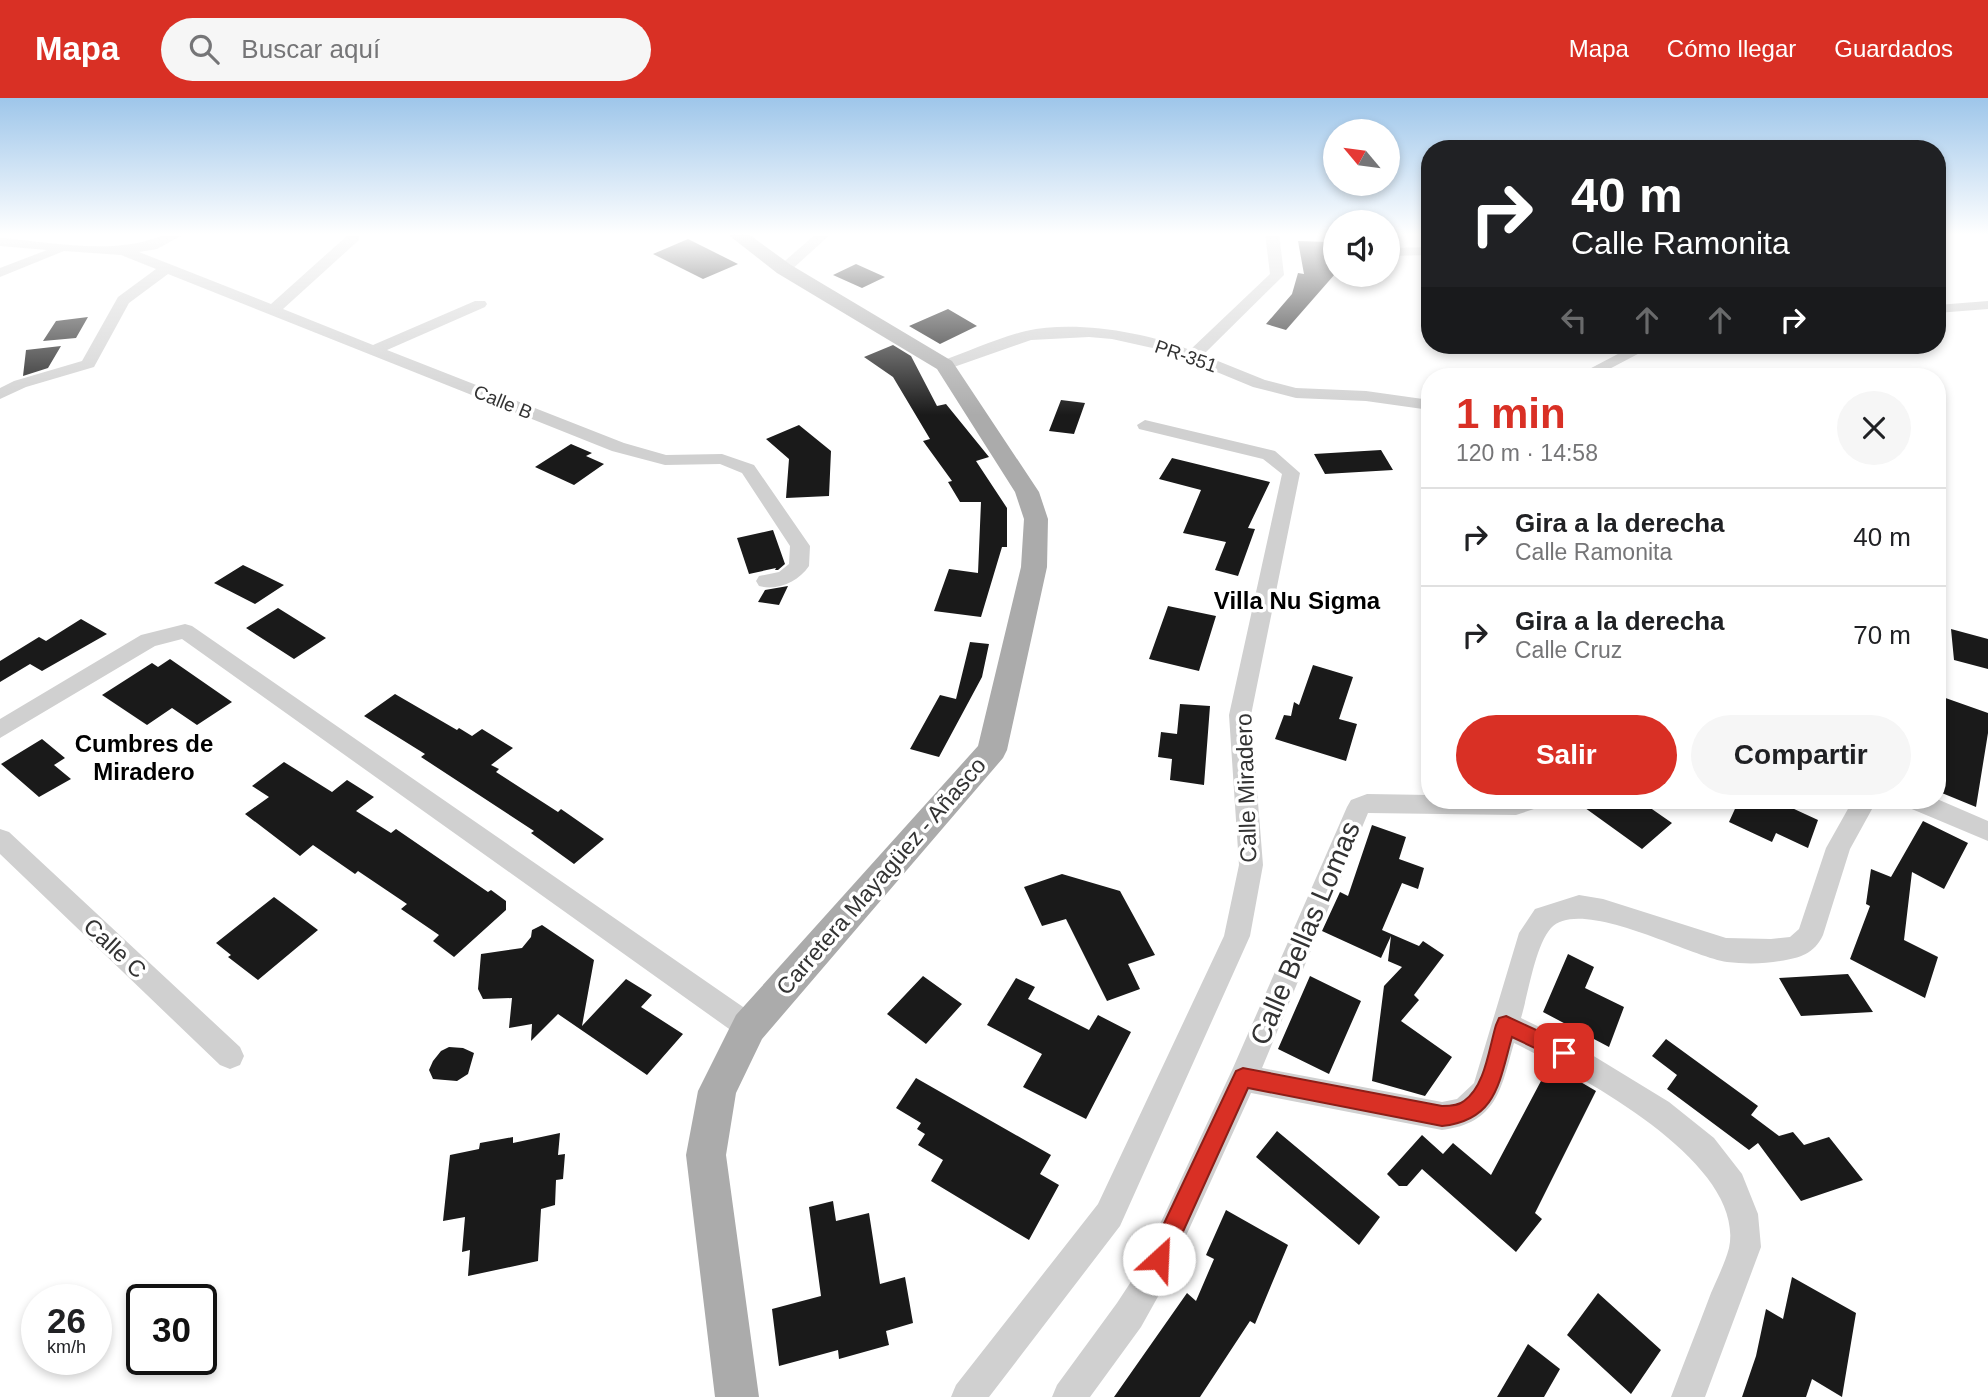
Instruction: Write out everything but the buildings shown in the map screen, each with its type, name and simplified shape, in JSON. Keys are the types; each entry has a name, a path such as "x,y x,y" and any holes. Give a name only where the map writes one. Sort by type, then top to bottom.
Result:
{"main road":[{"name":"Carretera Mayagüez - Añasco","path":"737,1397 706,1155 717,1091 749,1027 992,750 1034,567 1036,519 1027,492 945,365 827,294"}],"street":[{"path":"0,394 20,384 88,364 123,300 132,294"},
{"name":"Calle B","path":"233,294 618,447 666,460 722,459 748,468 800,546 799,566 785,578 766,581"},
{"path":"274,309 291,294"},
{"path":"1193,356 1258,294"},
{"path":"374,350 480,304"},
{"path":"1946,308 1988,305"},
{"name":"PR-351","path":"945,365 1029,335 1059,332 1112,334 1193,356 1258,384 1296,393 1366,396 1421,404"},
{"path":"1600,368 1629,354"},
{"name":"Calle Miradero","path":"968,1397 1109,1215 1237,936 1251,865 1240,715 1291,473 1269,456 1144,425"},
{"path":"0,730 148,640 186,631 749,1027"},
{"name":"Calle Bellas Lomas","path":"1069,1397 1129,1315 1149,1282 1243,1078 1359,807 1367,803 1421,804"},
{"path":"1243,1078 1442,1116 1457,1115 1472,1108 1486,1091 1532,933 1544,917 1579,906 1603,910 1726,950 1771,951 1797,947 1810,935 1838,848 1860,809"},
{"path":"1936,809 1988,831"},
{"name":"Calle C","path":"0,839 230,1056"},
{"path":"1506,1025 1576,1059 1659,1112 1703,1148 1731,1185 1742,1214 1745,1247 1688,1397"}],"district":[{"name":"Villa Nu Sigma","path":"1297,600"},
{"name":"Cumbres de Miradero","path":"144,757"}],"route":[{"path":"1159,1259 1243,1078 1442,1116 1457,1115 1472,1108 1486,1091 1506,1025 1564,1053"}]}
